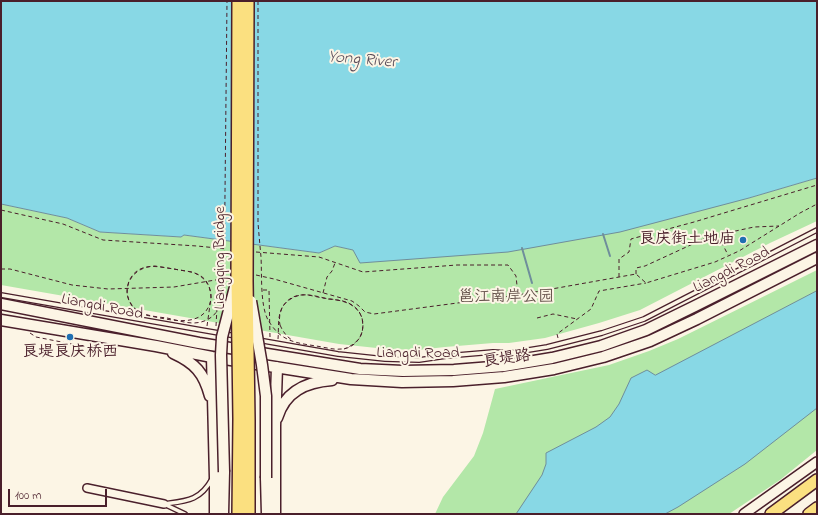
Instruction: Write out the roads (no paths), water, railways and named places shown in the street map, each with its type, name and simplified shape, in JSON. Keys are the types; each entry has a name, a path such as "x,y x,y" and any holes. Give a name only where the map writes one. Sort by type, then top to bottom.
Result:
{"main road":[{"name":"Liangqing Bridge","path":"238,1 242,278 249,420 249,514"},
{"name":"Liangqing Bridge","path":"238,514 248,1"},
{"name":"Liangdi Road","path":"1,304 199,343 360,369 403,371 454,370 504,366 552,358 601,346 646,330 817,245"},
{"name":"良堤路","path":"156,346 212,357 351,379 402,382 453,381 504,377 554,369 603,357 650,341 697,319 817,258"},
{"path":"779,264 785,274"},
{"path":"215,514 219,472 222,337 242,278"},
{"path":"242,278 262,365 266,396 267,514"},
{"name":"Liangdi Road","path":"1,320 156,346"},
{"path":"156,346 180,356 193,364 208,387 214,408"},
{"path":"212,357 214,408 224,514"},
{"path":"275,514 277,367"},
{"path":"275,426 280,410 286,400 294,392 310,383 318,381 351,379"},
{"path":"771,514 817,480"},
{"path":"809,514 817,508"}],"street":[{"path":"744,514 817,462"},
{"path":"87,488 164,504"}],"lane":[{"path":"246,338 338,354 385,359 419,360 494,352 510,353 547,347 602,333 644,319 817,230"},
{"path":"1,295 239,337"},
{"path":"164,504 188,501 196,497 219,472"},
{"path":"164,504 186,514"}],"water":[{"name":"Yong River","path":"1,1 817,1 817,178 749,198 620,232 508,252 360,263 353,250 335,246 319,253 184,235 181,237 100,232 67,218 1,204"},
{"path":"817,291 817,408 745,464 665,514 516,514 542,475 546,464 546,453 596,427 610,417 619,404 631,378 647,370 655,375"}],"waterway":[{"path":"603,234 610,256"},
{"path":"522,248 532,283"}],"place":[{"name":"良庆街土地庙","path":"743,240"},
{"name":"良堤良庆桥西","path":"70,337"}],"park label":[{"name":"邕江南岸公园","path":"506,298"}]}
